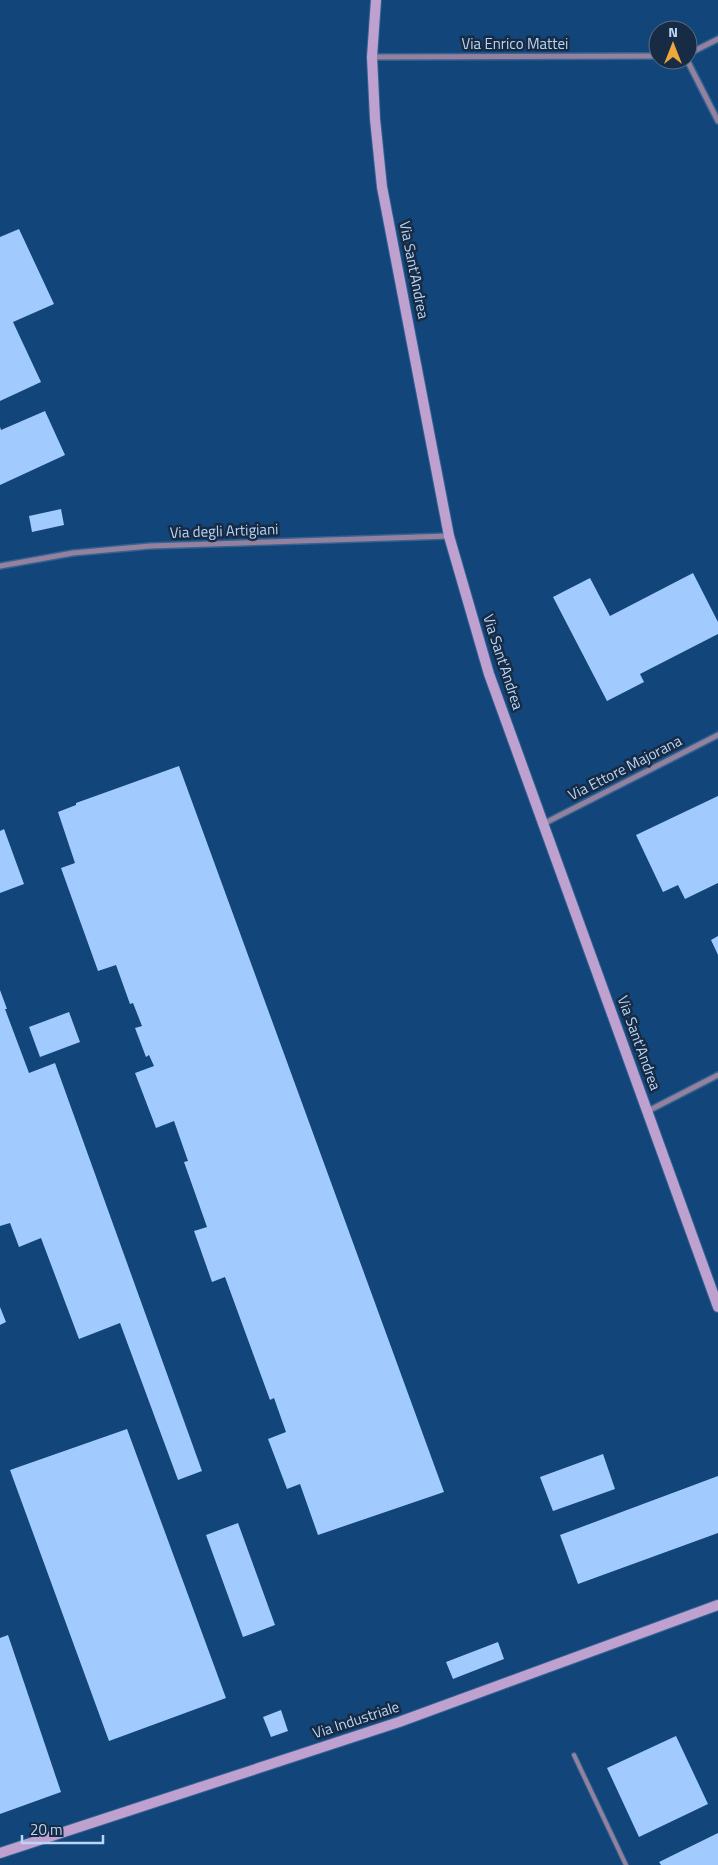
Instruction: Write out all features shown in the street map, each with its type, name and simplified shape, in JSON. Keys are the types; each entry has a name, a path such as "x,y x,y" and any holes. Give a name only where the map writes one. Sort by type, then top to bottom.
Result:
{"street":[{"name":"Via Sant'Andrea","path":"376,0 372,57 375,118 382,187 449,536 489,674 718,1307"},
{"path":"698,49 718,38"},
{"name":"Via Enrico Mattei","path":"372,57 648,56"},
{"path":"692,70 718,121"},
{"name":"Via degli Artigiani","path":"0,566 73,553 150,546 449,536"},
{"name":"Via Ettore Majorana","path":"543,824 718,735"},
{"path":"648,1111 718,1075"},
{"name":"Via Industriale","path":"0,1853 398,1722 718,1605"}],"lane":[{"path":"574,1756 626,1865"}],"building":[{"path":"19,229 54,304 13,322 41,382 0,401 0,237"},
{"path":"45,411 65,455 0,485 0,427 1,430"},
{"path":"61,509 64,525 32,532 29,516"},
{"path":"693,573 718,622 718,634 640,674 644,682 607,701 553,597 590,578 610,616"},
{"path":"179,766 444,1492 318,1535 300,1484 287,1489 268,1439 286,1432 274,1398 270,1400 225,1277 212,1282 194,1231 207,1227 184,1162 188,1161 174,1121 156,1128 135,1073 154,1066 149,1055 146,1057 135,1028 142,1026 133,1003 130,1004 116,965 98,971 61,868 75,863 58,812 76,805 76,803"},
{"path":"718,796 718,883 685,899 678,885 663,892 636,835"},
{"path":"4,829 24,884 0,893 0,831"},
{"path":"718,936 718,955 711,940"},
{"path":"0,990 7,1009 5,1009 29,1073 55,1063 202,1471 178,1480 120,1323 79,1339 41,1238 19,1247 10,1223 0,1226"},
{"path":"69,1012 80,1042 40,1057 29,1027"},
{"path":"0,1307 6,1322 0,1325"},
{"path":"127,1429 226,1698 109,1741 10,1470"},
{"path":"603,1454 615,1489 553,1511 540,1477"},
{"path":"718,1476 718,1533 578,1584 560,1535"},
{"path":"238,1523 275,1625 243,1637 206,1535"},
{"path":"8,1635 61,1792 0,1814 0,1638"},
{"path":"498,1642 504,1659 453,1679 446,1662"},
{"path":"281,1710 288,1731 271,1737 263,1717"},
{"path":"676,1736 708,1804 639,1837 607,1768"},
{"path":"718,1833 718,1865 661,1865 659,1862"}]}
